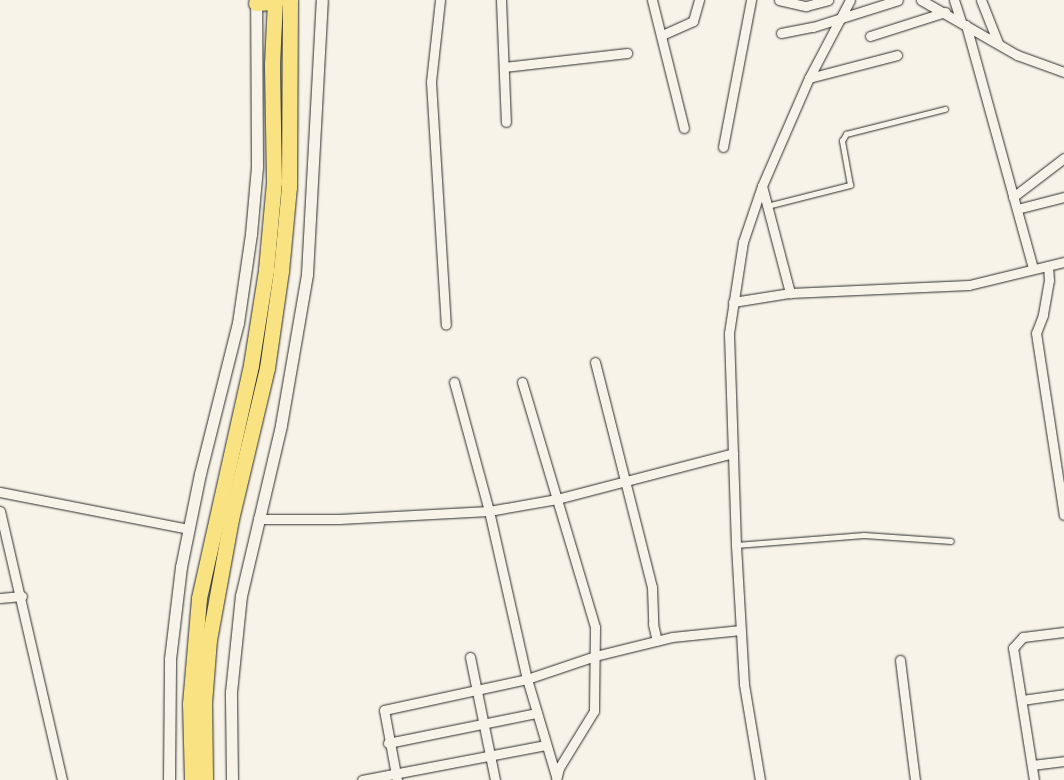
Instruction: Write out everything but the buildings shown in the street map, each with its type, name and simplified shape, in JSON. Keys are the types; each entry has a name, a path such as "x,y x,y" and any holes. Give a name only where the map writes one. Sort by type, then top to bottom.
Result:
{"highway":[{"path":"256,2 280,1"},
{"path":"192,780 190,704 199,598 251,365 266,270 274,182 272,64 280,1"},
{"path":"205,780 204,703 209,640 230,527 267,368 282,271 289,187 280,1"}],"street":[{"path":"232,780 231,692 241,596 281,424 307,274 322,0"},
{"path":"440,0 431,82 446,325"},
{"path":"501,0 506,122"},
{"path":"652,0 684,128"},
{"path":"662,35 693,21 699,0"},
{"path":"723,147 752,0"},
{"path":"779,0 806,6 828,0"},
{"path":"760,780 744,684 736,545 729,374 733,302 743,242 762,186 809,78 843,18 850,0"},
{"path":"781,33 843,18 898,0"},
{"path":"922,0 1016,55 1064,72"},
{"path":"954,0 964,23 1033,269"},
{"path":"982,0 998,43"},
{"path":"169,780 170,658 189,529 238,323 251,234 257,167 256,2"},
{"path":"870,36 945,12"},
{"path":"504,67 628,52"},
{"path":"809,78 897,55"},
{"path":"1014,197 1064,158"},
{"path":"762,186 790,293"},
{"path":"1017,209 1064,197"},
{"path":"733,302 790,293 969,285 1064,262"},
{"path":"1048,266 1050,280 1043,315 1036,333 1064,515"},
{"path":"595,362 627,481 652,587 652,624 657,641"},
{"path":"454,382 489,511 527,678 556,778"},
{"path":"522,382 592,612 595,656 594,711 556,778"},
{"path":"258,520 339,519 489,511 557,499 733,453"},
{"path":"0,492 189,529"},
{"path":"0,511 22,596 62,780"},
{"path":"0,598 22,596"},
{"path":"397,777 388,743 384,710 527,678 595,656 657,641 741,630"},
{"path":"1034,780 1014,644 1023,637 1064,632"},
{"path":"470,657 495,780"},
{"path":"900,660 915,780"},
{"path":"1022,700 1064,694"},
{"path":"388,743 537,712"},
{"path":"362,780 397,777 490,755 546,745"},
{"path":"1032,765 1064,760"}],"lane":[{"path":"768,206 850,185 842,141 846,134 945,109"},
{"path":"736,545 864,535 952,541"}]}
